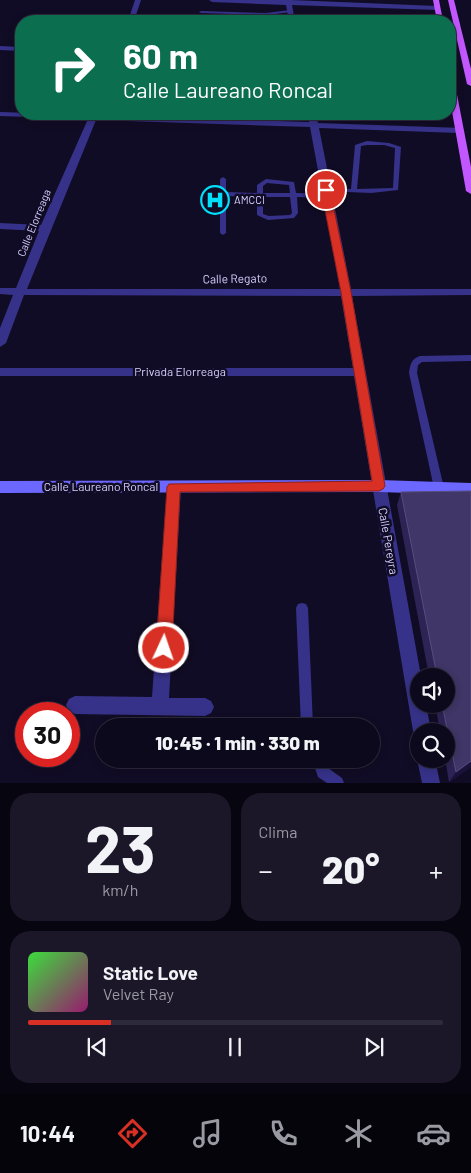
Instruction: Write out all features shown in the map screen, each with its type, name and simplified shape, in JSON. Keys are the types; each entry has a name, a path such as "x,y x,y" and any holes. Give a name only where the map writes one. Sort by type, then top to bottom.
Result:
{"main road":[{"path":"436,0 439,15"},
{"path":"437,8 454,13 451,0"},
{"path":"456,21 471,84"},
{"path":"456,113 471,191"}],"street":[{"path":"133,15 138,0"},
{"path":"212,0 437,8"},
{"path":"289,2 291,15"},
{"path":"0,48 15,49"},
{"path":"0,122 3,114"},
{"name":"Calle Elorreaga","path":"0,343 45,228 91,120"},
{"path":"314,120 459,130"},
{"name":"Calle Pereyra","path":"314,120 326,193 346,292 421,723"},
{"path":"0,226 45,228"},
{"name":"Calle Regato","path":"0,291 471,292"},
{"name":"Privada Elorreaga","path":"0,372 359,372"},
{"name":"Calle Laureano Roncal","path":"0,487 379,486 471,489"},
{"path":"160,706 174,487"},
{"path":"80,705 205,707"},
{"path":"428,768 431,783"}],"lane":[{"path":"201,12 266,14 290,11"},
{"path":"223,194 294,195 396,189 398,147 379,144 358,145 354,190"},
{"path":"223,180 223,233"},
{"path":"261,182 290,182 293,185 295,213 292,217 268,218 260,215 260,195 261,182"},
{"path":"439,488 414,373 414,364 420,359 471,358"},
{"path":"302,608 307,718"},
{"path":"322,768 324,772 337,783"}],"building":[{"path":"471,491 471,761 456,772 455,723 446,723 444,713 455,713 455,668 435,668 401,492"}],"place":[{"name":"AMCCI","path":"215,200"}],"route":[{"path":"164,648 174,487 379,486 346,292 326,190"}]}
